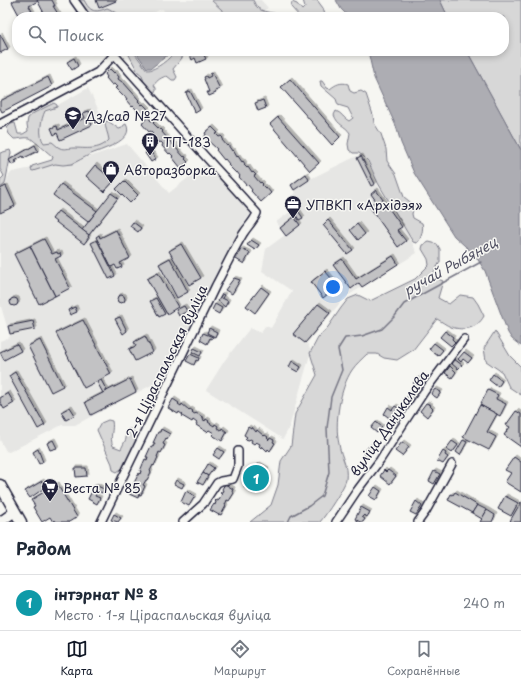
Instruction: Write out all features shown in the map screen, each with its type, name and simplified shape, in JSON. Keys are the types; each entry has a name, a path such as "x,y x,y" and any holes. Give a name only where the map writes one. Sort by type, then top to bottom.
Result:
{"main road":[{"path":"0,485 13,516"},
{"path":"0,499 13,516 21,522"},
{"path":"0,522 13,516"}],"street":[{"path":"74,0 82,12"},
{"path":"0,124 98,72 110,56"},
{"name":"2-я Ціраспальская вуліца","path":"101,522 232,252 255,219 257,213 115,56"},
{"name":"вуліца Данукалава","path":"336,522 380,460 424,392 464,340"},
{"path":"183,522 203,504 217,483 233,479 238,466 238,451"},
{"path":"418,522 426,511 452,464"}],"shaded area":[{"path":"77,0 84,0 88,7 96,11 107,8 115,12 85,12"},
{"path":"79,0 261,0 268,8 261,12 165,12 162,9 155,12 87,12"},
{"path":"211,0 253,0 257,7 261,10 269,12 222,12 222,10"},
{"path":"303,0 317,0 324,12 296,12 291,7 292,2 297,4 302,10 305,7"},
{"path":"336,0 440,0 446,12 344,12"},
{"path":"440,0 521,0 521,150 470,56 509,56 509,12 446,12"},
{"path":"130,56 137,56 147,70 150,70 162,64 171,56 183,56 173,69 177,77 175,80 172,80 167,76 161,78 154,85 156,91 150,92 145,86 142,75 138,72"},
{"path":"139,56 167,56 151,68 147,68"},
{"path":"369,56 470,56 521,150 521,346 512,339 508,333 485,271 475,255 454,236 414,173 401,143 396,126 374,78"},
{"path":"320,81 322,81 327,88 330,89 339,84 345,83 348,84 350,91 354,93 361,91 366,94 374,123 381,134 386,149 387,161 396,174 404,197 414,205 412,214 413,218 422,223 422,234 417,243 413,242 410,237 378,183 368,161 359,153 353,153 349,150 348,144 350,133 337,121 334,115 336,111 349,121 353,118 348,108 338,105 336,99 321,86"},
{"name":"Дз/сад №27","path":"88,88 114,142 113,146 99,152 54,163 33,119"},
{"path":"54,103 57,107 45,111 42,118 41,136 44,143 52,142 62,149 92,148 101,146 109,140 105,126 105,122 108,121 119,129 126,124 128,130 126,135 115,144 72,164 55,164 33,171 31,170 32,166 52,160 53,157 30,138 14,139 9,134 7,128 11,124 15,123 18,134 23,134 28,131 28,118 34,113"},
{"path":"127,144 169,193 204,165 207,166 252,212 245,221 229,251 165,378 75,425 62,425 9,452 6,451 0,440 0,341 10,337 0,303 0,188 5,185 9,175 12,172 89,157"},
{"path":"10,150 11,153 5,184 0,188 0,180 4,176 0,169 0,153"},
{"path":"361,154 378,186 404,226 417,253 344,298 307,343 311,351 289,428 283,439 206,390 225,360 250,328 261,333 265,326 271,328 292,291 262,271 266,249 285,235 276,222 290,212 291,196 296,193 290,185 306,174 310,179"},
{"path":"429,242 437,244 440,249 440,262 434,272 436,278 443,281 438,298 449,304 460,295 473,297 484,316 478,324 465,329 451,327 437,319 413,350 397,360 384,358 377,354 367,354 352,370 341,396 337,426 340,449 346,470 346,480 326,514 320,522 250,522 271,505 278,485 281,461 291,446 295,414 317,375 310,353 318,338 328,327 348,299 358,295 370,301 415,279 429,265 428,259 422,249 423,245"},
{"path":"495,331 510,356 521,367 521,395 509,387 502,372 486,361 484,348"},
{"path":"108,420 112,421 111,440 113,446 121,449 126,439 126,431 129,429 133,430 139,439 124,467 117,472 113,470 112,464 97,430 101,423"}],"building":[{"path":"15,0 38,1 29,6 32,12 17,12 12,2"},
{"path":"37,0 52,0 55,6 53,6 57,12 43,12"},
{"path":"96,0 116,0 116,1 99,8"},
{"path":"0,34 8,49 0,53"},
{"path":"190,56 204,56 206,59 197,63 195,58 192,60"},
{"path":"74,58 78,66 72,70 67,62"},
{"path":"110,69 114,73 115,72 119,77 118,79 123,82 139,100 138,101 148,109 147,110 150,114 144,119 126,100 127,99 124,95 123,96 115,88 117,87 114,84 112,85 106,78 107,77 105,74"},
{"path":"212,73 220,89 215,91 216,93 209,96 204,77 206,76 207,78 211,76 210,74"},
{"path":"48,77 52,86 2,112 0,108 0,101"},
{"path":"290,79 340,137 332,145 281,87"},
{"path":"190,91 200,110 195,113 186,93"},
{"path":"263,100 266,108 258,111 255,103"},
{"path":"89,111 92,117 89,119 92,125 60,140 57,133 54,135 51,128 57,126 58,130 85,118 83,113"},
{"path":"148,117 151,121 153,120 153,123 163,131 162,132 173,145 174,144 176,146 175,147 184,157 185,156 185,159 188,162 181,168 172,157 173,156 170,153 169,154 162,146 163,144 161,142 159,143 151,134 153,133 151,131 149,132 142,124"},
{"path":"278,117 319,163 310,171 270,124"},
{"path":"212,127 218,133 216,134 223,138 222,140 227,146 228,145 232,151 233,150 237,157 238,156 242,162 243,161 245,164 244,165 256,175 254,176 271,193 261,202 251,191 252,190 248,185 247,186 239,177 240,176 237,172 236,173 228,165 229,164 225,159 224,160 216,150 217,149 204,137 206,135 205,133"},
{"path":"35,145 38,151 24,158 23,156 12,165 9,160"},
{"name":"ТП-183","path":"149,150 156,159 151,162 145,153"},
{"path":"361,156 375,184 371,186 357,158"},
{"path":"95,165 114,181 104,192 86,176"},
{"path":"306,174 309,180 294,190 291,185"},
{"path":"124,181 138,195 130,203 116,189"},
{"path":"61,184 97,211 88,222 53,195"},
{"path":"6,186 15,206 0,213 0,189"},
{"path":"376,190 402,227 397,230 406,241 398,247 369,206 376,201 371,194"},
{"path":"111,193 118,198 89,235 82,230"},
{"path":"292,202 303,218 299,220 289,204"},
{"path":"58,211 89,235 84,244 52,219"},
{"path":"294,217 300,225 286,236 280,228"},
{"path":"328,220 353,250 347,254 323,225"},
{"path":"133,222 141,228 138,232 130,226"},
{"path":"357,224 365,234 358,240 350,230"},
{"path":"116,230 130,258 120,263 122,267 117,269 115,265 111,267 96,237 99,235 100,238"},
{"path":"44,239 52,254 57,252 58,254 60,253 61,256 55,259 70,288 55,296 30,246"},
{"path":"97,240 115,276 109,279 91,243"},
{"path":"251,240 259,245 255,250 247,245"},
{"path":"181,244 201,278 189,285 169,251"},
{"path":"30,246 55,296 39,304 14,254"},
{"path":"241,249 250,253 244,264 236,259"},
{"path":"393,256 398,264 362,287 359,283 351,289 333,265 342,259 356,279"},
{"path":"170,258 188,292 177,298 159,264"},
{"path":"325,271 338,286 323,298 311,282"},
{"path":"158,273 178,307 167,314 147,279"},
{"path":"234,278 240,280 232,294 225,290"},
{"path":"261,287 269,293 255,313 246,306"},
{"path":"222,294 224,295 222,298 228,301 225,307 218,301"},
{"path":"121,295 124,296 124,302 121,303 118,302 117,299 118,296"},
{"path":"14,298 17,299 17,305 14,306 11,305 10,302 11,299"},
{"path":"156,298 165,314 159,317 150,301"},
{"path":"215,304 222,308 219,314 212,310"},
{"path":"318,304 330,313 305,343 293,334"},
{"path":"184,306 187,311 179,316 176,310"},
{"path":"75,307 77,312 70,315 68,310"},
{"path":"120,317 127,331 123,334 115,319"},
{"path":"83,320 111,374 84,388 56,333"},
{"path":"33,321 35,329 10,334 8,326"},
{"path":"209,328 217,332 215,337 207,333"},
{"path":"445,331 453,337 452,339 455,342 451,346 440,337"},
{"path":"203,333 213,337 212,339 210,338 207,344 200,340"},
{"path":"145,336 153,352 135,361 129,349 136,346 134,342"},
{"path":"40,340 63,386 51,392 28,346"},
{"path":"434,343 443,350 438,356 429,349"},
{"path":"17,344 21,351 4,360 0,352"},
{"path":"194,348 202,352 200,356 192,352"},
{"path":"464,352 472,358 468,363 463,359 461,362 458,359"},
{"path":"190,354 199,358 198,361 196,360 194,365 186,361"},
{"path":"454,359 462,365 458,369 451,363"},
{"path":"292,361 301,367 298,372 289,367"},
{"path":"450,366 456,372 452,378 445,373"},
{"path":"15,372 45,425 38,429 9,376"},
{"path":"493,374 502,381 498,387 489,380"},
{"path":"419,377 425,382 420,388 413,383"},
{"path":"130,379 136,392 91,415 85,402"},
{"path":"101,380 107,391 103,393 97,382"},
{"path":"435,389 441,392 437,398 431,394"},
{"path":"488,390 498,395 496,399 506,404 500,416 480,405"},
{"path":"8,393 14,403 4,409 0,402 0,398"},
{"path":"410,393 416,398 410,405 404,401"},
{"path":"173,399 181,406 182,404 189,410 190,409 193,411 193,413 196,413 204,418 203,420 205,421 206,419 214,426 215,424 218,426 217,428 221,430 222,428 227,432 222,441 212,435 214,433 209,430 207,432 196,425 197,423 193,420 192,422 182,416 183,415 179,412 178,414 168,408"},
{"path":"426,403 431,405 430,406 433,409 427,417 420,411"},
{"path":"480,405 497,414 487,432 496,437 489,450 463,437"},
{"path":"395,406 404,412 396,423 384,414 388,407 392,410"},
{"path":"70,407 75,415 66,420 61,412"},
{"path":"516,411 521,414 521,447 504,435 510,427 506,425"},
{"path":"376,422 382,427 377,433 371,428"},
{"path":"248,427 251,429 252,427 256,432 257,430 264,436 265,435 268,437 267,438 269,440 270,438 274,440 273,442 275,443 270,451 268,449 267,451 262,446 261,448 259,446 260,444 256,442 254,444 250,439 245,439 247,437 244,435"},
{"path":"161,429 170,434 163,444 165,445 161,453 159,452 154,466 153,465 147,480 143,485 145,486 141,495 139,494 138,498 129,494 135,486 133,485 139,473 140,474 145,459 147,460 148,457 146,457 151,446 153,447 155,443 153,443 158,432 160,432"},
{"path":"53,440 57,448 50,450 47,443"},
{"path":"463,440 467,442 460,455 456,452"},
{"path":"452,441 458,445 452,453 446,449"},
{"path":"402,442 409,447 402,456 395,451"},
{"path":"370,445 374,448 367,456 363,453"},
{"path":"218,448 224,452 219,459 213,455"},
{"path":"38,449 43,462 39,464 33,452"},
{"path":"443,451 448,457 443,464 437,461"},
{"path":"514,457 521,462 521,492 505,482 511,473 505,470"},
{"path":"208,464 214,468 208,476 203,473"},
{"path":"258,464 267,469 254,492 244,487"},
{"path":"75,468 86,468 87,476 76,477"},
{"path":"384,470 386,472 388,470 396,476 390,484 380,476"},
{"path":"434,471 440,474 434,484 429,481"},
{"path":"203,473 208,476 203,485 197,482"},
{"path":"176,480 184,484 182,488 174,484"},
{"path":"42,481 46,487 30,498 25,491"},
{"name":"Веста № 85","path":"57,484 77,517 69,522 56,522 55,520 53,522 50,517 42,522 33,507 35,506 31,500"},
{"path":"225,484 233,489 232,492 234,493 229,501 227,500 226,506 221,515 219,515 210,510 214,504 215,505 215,501 218,501"},
{"path":"95,485 104,489 102,493 98,491 95,496 100,498 97,504 88,499"},
{"path":"375,487 381,491 376,500 369,496"},
{"path":"186,491 195,496 189,506 181,502"},
{"path":"455,492 477,505 472,513 448,500 451,494 453,495"},
{"path":"505,496 518,503 511,516 498,509"},
{"path":"416,501 422,506 416,515 410,512"},
{"path":"521,502 521,522 510,522 511,519"},
{"path":"477,505 487,510 482,519 472,513"},
{"path":"361,507 370,512 367,517 364,515 362,517 365,519 363,522 355,519"},
{"path":"487,510 495,515 492,522 480,522"},
{"path":"114,514 121,518 118,522 111,520"}],"waterway":[{"name":"ручай Рыбянец","path":"288,522 291,516 309,506 322,496 329,472 327,428 331,397 342,370 338,349 345,338 362,336 382,329 404,304 481,262"}],"place":[{"name":"Дз/сад №27","path":"73,130"},
{"name":"ТП-183","path":"150,156"},
{"name":"Авторазборка","path":"111,184"},
{"name":"УПВКП «Архідэя»","path":"293,219"},
{"name":"інтэрнат № 8","path":"256,478"},
{"name":"Веста № 85","path":"50,502"}]}
